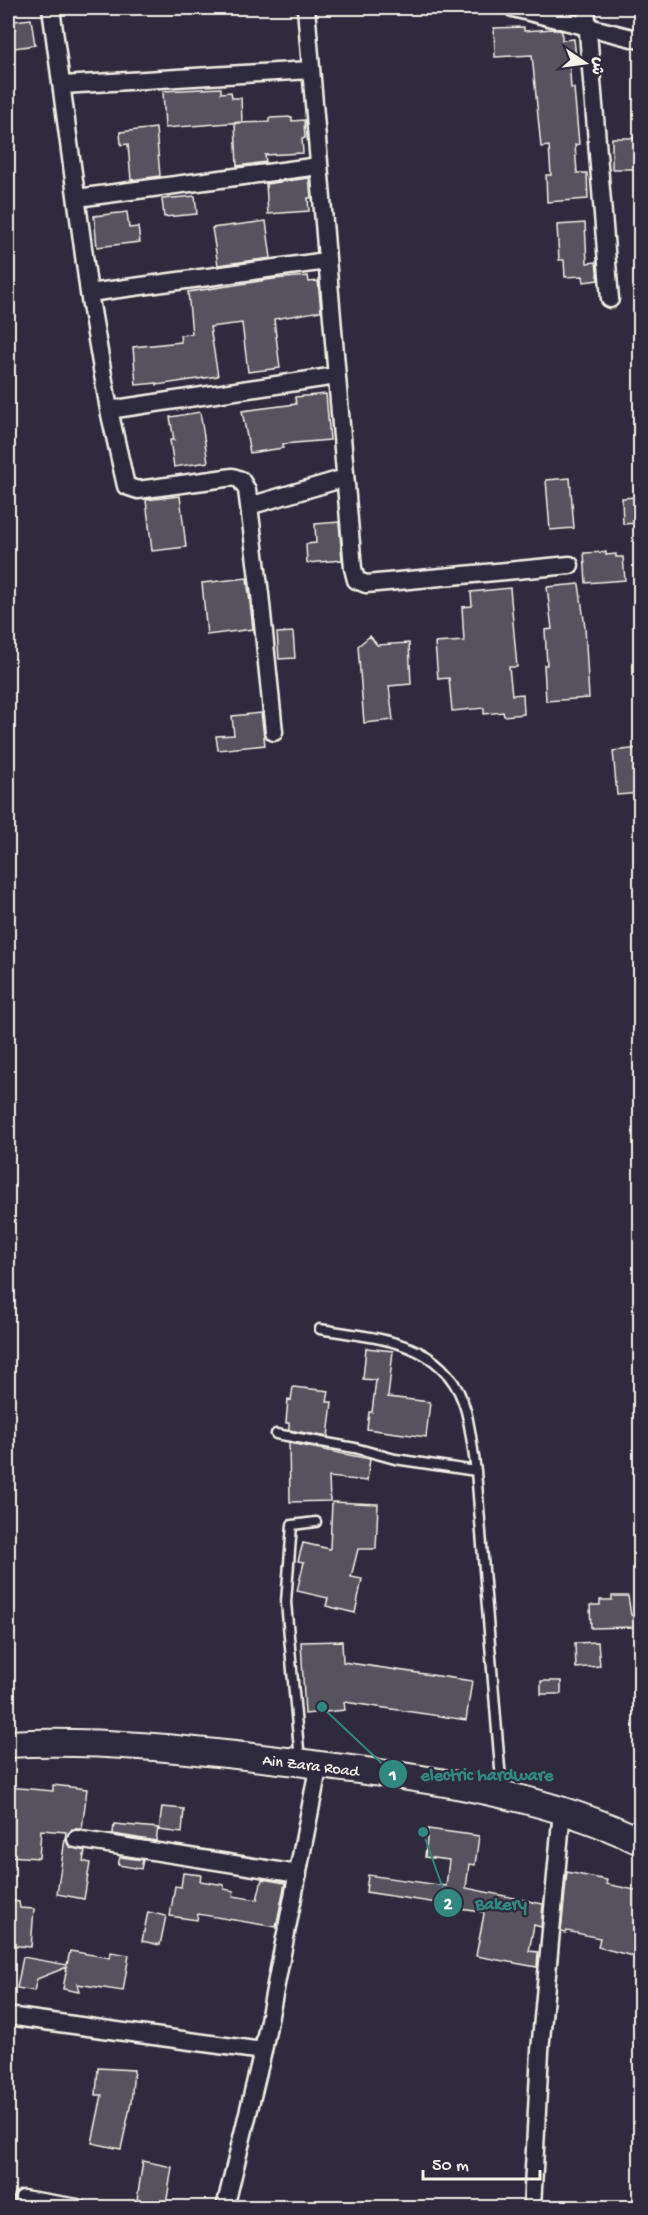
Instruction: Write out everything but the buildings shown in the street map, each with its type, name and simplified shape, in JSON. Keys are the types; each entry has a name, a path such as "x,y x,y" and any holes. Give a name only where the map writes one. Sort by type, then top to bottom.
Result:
{"main road":[{"name":"Ain Zara Road","path":"8,1744 77,1742 132,1744 416,1778 502,1794 562,1810 597,1822 640,1842"}],"street":[{"path":"51,8 89,293 108,410 126,486 138,490 233,477 242,480 247,490 274,732"},
{"path":"306,8 336,376 353,568 356,580 366,584 570,565"},
{"path":"513,8 640,40"},
{"path":"586,8 610,299"},
{"path":"63,85 310,70"},
{"path":"77,198 319,166"},
{"path":"89,293 327,261"},
{"path":"108,410 336,376"},
{"path":"249,506 345,478"},
{"path":"225,2208 262,2050 298,1874 309,1764"},
{"path":"532,2208 540,2051 562,1810"},
{"path":"76,1839 298,1874"},
{"path":"8,2016 262,2050"},
{"path":"23,2199 78,2208"}],"lane":[{"path":"320,1329 408,1346 435,1362 461,1396 468,1419 476,1471 502,1794"},
{"path":"276,1434 355,1448 395,1459 476,1471"},
{"path":"309,1764 286,1602 292,1525 316,1522"}],"place":[{"name":"electric hardware","path":"322,1707"},
{"name":"Bakery","path":"423,1832"}]}
